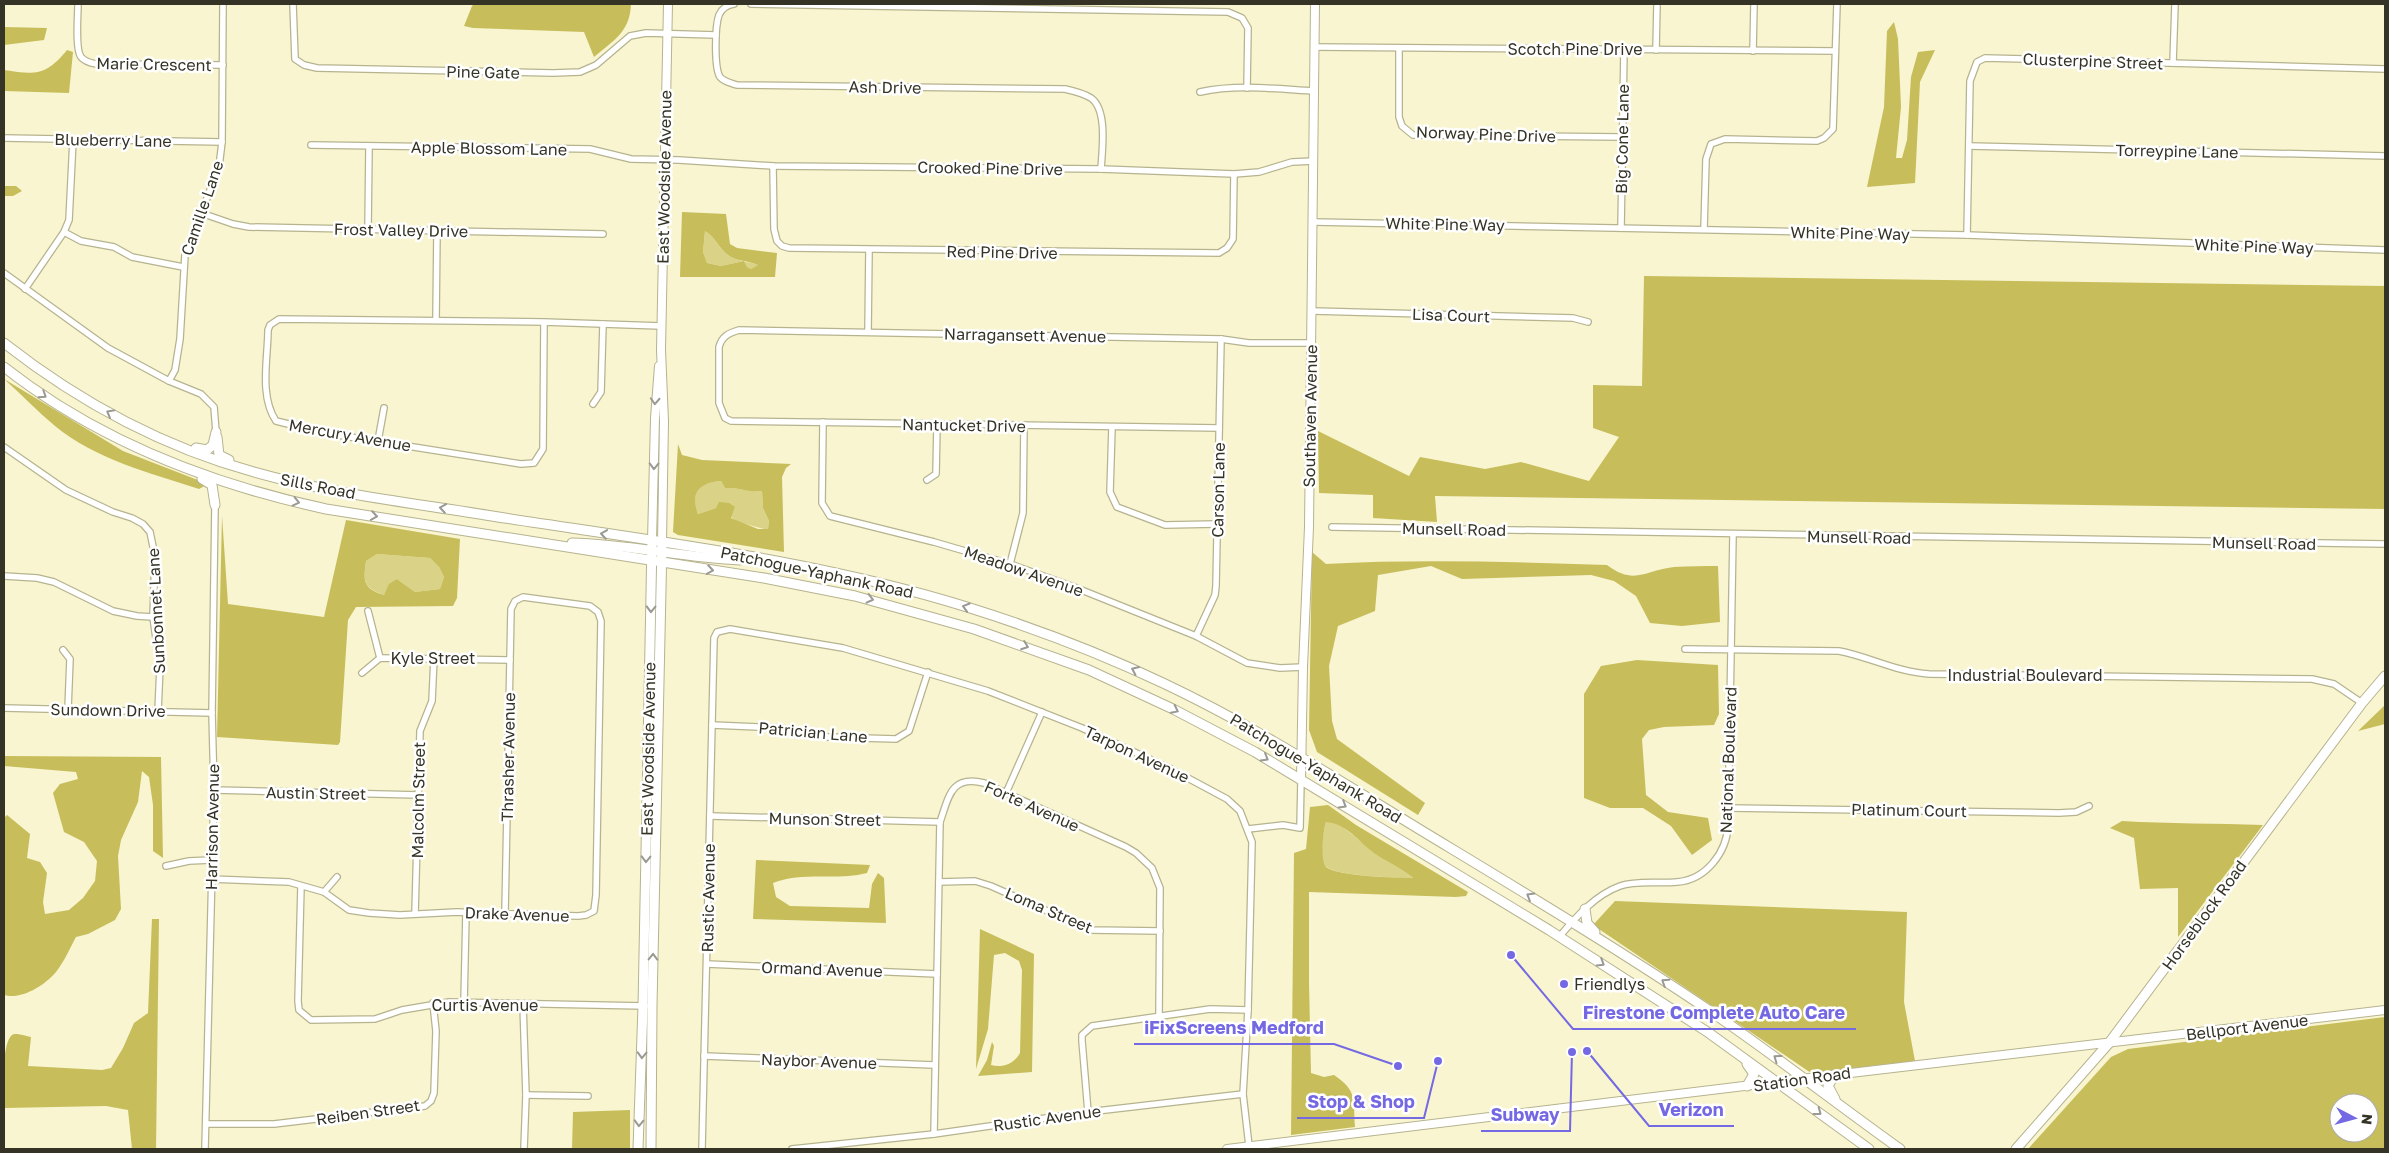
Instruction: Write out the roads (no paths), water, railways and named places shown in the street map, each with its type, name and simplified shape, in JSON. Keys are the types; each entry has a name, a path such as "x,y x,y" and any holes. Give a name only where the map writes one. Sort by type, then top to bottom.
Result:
{"main road":[{"name":"East Woodside Avenue","path":"638,1149 648,1006 662,557 664,421 661,326 668,4"},
{"name":"Southaven Avenue","path":"1301,780 1303,667 1309,527 1313,311 1315,4"},
{"name":"Sills Road","path":"4,343 59,383 138,427 195,452 256,473 345,492 662,543"},
{"name":"East Woodside Avenue","path":"651,1149 648,1006 652,541 655,410 661,350"},
{"name":"Sills Road","path":"4,367 66,409 147,452 205,477 266,495 334,510 542,543 662,557"},
{"path":"138,427 204,450 211,447 216,432"},
{"path":"216,432 220,455 256,473"},
{"path":"147,452 164,465 210,483 215,505"},
{"path":"215,505 220,492 225,489 266,495"},
{"name":"Patchogue-Yaphank Road","path":"662,543 837,573 904,589 970,608 1051,636 1164,683 1232,718 1302,758 1572,922 1714,1014 1900,1149"},
{"path":"662,557 723,560 756,558"},
{"name":"Patchogue-Yaphank Road","path":"662,557 855,596 996,636 1089,670 1146,696 1228,737 1301,780 1559,937 1728,1046"},
{"name":"Horseblock Road","path":"2016,1149 2109,1043 2362,703 2385,676"},
{"path":"1585,909 1588,926 1614,949"},
{"name":"Bellport Avenue","path":"2109,1043 2385,1010"},
{"name":"Station Road","path":"1227,1149 2109,1043"},
{"path":"1728,1046 1868,1149"},
{"path":"1728,1046 1752,1068 1753,1078 1747,1086"},
{"path":"1834,1075 1828,1089 1838,1104"}],"street":[{"name":"Marie Crescent","path":"78,4 78,47 80,56 87,62 96,64 223,65"},
{"name":"Camille Lane","path":"169,381 175,370 180,339 185,255 216,177 222,142 223,4"},
{"name":"Pine Gate","path":"294,4 295,59 304,66 317,68 580,72 606,58 630,36 646,33 716,35"},
{"path":"716,35 719,16 722,10 734,4"},
{"path":"751,4 1228,12 1242,18 1248,28 1248,88"},
{"path":"1656,50 1657,4"},
{"path":"1753,51 1754,4"},
{"path":"1704,230 1706,159 1711,144 1725,139 1817,141 1824,138 1833,129 1837,4"},
{"path":"2173,63 2175,4"},
{"name":"Ash Drive","path":"716,35 717,70 720,78 727,83 737,85 1065,89 1082,93 1093,99 1100,113 1102,125 1102,170"},
{"name":"Scotch Pine Drive","path":"1314,48 1835,51"},
{"name":"Norway Pine Drive","path":"1399,48 1399,117 1402,126 1413,135 1622,137"},
{"name":"Big Cone Lane","path":"1621,228 1624,50"},
{"name":"Clusterpine Street","path":"1967,235 1970,81 1977,62 1985,58 2385,69"},
{"path":"1200,92 1213,89 1248,88 1314,91"},
{"name":"Blueberry Lane","path":"4,138 222,142"},
{"path":"24,289 64,232 70,209 73,140"},
{"name":"Apple Blossom Lane","path":"311,145 590,149 631,159 665,160"},
{"path":"368,229 369,146"},
{"name":"Torreypine Lane","path":"1969,146 2385,156"},
{"name":"Crooked Pine Drive","path":"665,160 773,166 1102,170 1234,174 1266,170 1292,162 1314,161"},
{"name":"Red Pine Drive","path":"773,166 774,229 776,240 782,246 799,249 1219,253 1227,248 1232,239 1234,174"},
{"name":"Frost Valley Drive","path":"201,213 233,224 249,226 603,234"},
{"name":"White Pine Way","path":"1314,222 1967,235 2385,250"},
{"path":"436,320 437,230"},
{"path":"64,232 81,240 114,247 132,257 183,266"},
{"path":"868,332 869,250"},
{"path":"4,273 108,348 169,381 201,394 214,406 216,432"},
{"name":"Lisa Court","path":"1313,311 1573,318 1588,322"},
{"name":"Mercury Avenue","path":"544,322 543,449 534,463 521,464 325,433 276,421 266,399 270,325 279,318 544,322 661,326"},
{"path":"593,404 601,392 603,324"},
{"name":"Narragansett Avenue","path":"719,403 721,340 726,335 739,330 1222,339 1249,343 1311,343"},
{"name":"Carson Lane","path":"1196,636 1215,595 1222,339"},
{"name":"Nantucket Drive","path":"719,403 725,418 731,421 1219,428"},
{"path":"378,441 384,408"},
{"name":"Meadow Avenue","path":"823,422 822,503 830,516 913,536 1010,564 1074,587 1196,636 1247,663 1280,668 1303,667"},
{"path":"928,480 936,474 937,425"},
{"path":"1010,564 1023,513 1024,425"},
{"path":"1112,427 1110,492 1117,507 1164,525 1217,524"},
{"name":"Sunbonnet Lane","path":"4,447 66,490 143,524 150,532 155,556 153,617 160,667 158,711"},
{"name":"Harrison Avenue","path":"205,1149 214,790 212,713 215,505"},
{"name":"Munsell Road","path":"1332,527 1733,535 2385,544"},
{"name":"National Boulevard","path":"1559,937 1585,909 1608,891 1624,885 1678,882 1701,874 1716,860 1725,844 1728,831 1729,808 1733,535"},
{"path":"4,576 36,578 54,582 113,611 153,617"},
{"name":"Drake Avenue","path":"211,879 289,882 324,892 349,910 400,915 505,913 586,915 594,910 596,896 601,621 598,612 590,606 531,597 523,597 516,601"},
{"name":"Thrasher Avenue","path":"505,913 511,608 516,601"},
{"path":"368,611 380,658"},
{"name":"Tarpon Avenue","path":"714,647 717,632 737,629 843,648 928,672 1042,712 1172,769 1213,792 1240,811 1252,842 1248,1010 1243,1094 1249,1146"},
{"name":"Rustic Avenue","path":"702,1149 714,647"},
{"name":"Industrial Boulevard","path":"1685,648 1839,651 1901,670 1930,674 2312,679 2334,684 2362,703"},
{"path":"63,650 70,659 68,709"},
{"name":"Kyle Street","path":"362,674 380,658 510,660"},
{"name":"Malcolm Street","path":"415,914 420,732 432,700 434,658"},
{"name":"Patrician Lane","path":"712,725 780,728 828,737 896,738 909,731 928,672"},
{"name":"Sundown Drive","path":"4,708 212,713"},
{"path":"1006,793 1042,712"},
{"name":"Southaven Avenue","path":"1248,829 1283,825 1300,828 1301,780"},
{"name":"Forte Avenue","path":"934,1134 940,822 954,787 962,781 984,783 1126,847 1144,859 1158,878 1160,888 1159,1016"},
{"name":"Austin Street","path":"214,790 419,795"},
{"name":"Platinum Court","path":"1729,808 2058,813 2076,812 2089,806"},
{"name":"Munson Street","path":"710,816 940,822"},
{"path":"166,866 189,861 211,860"},
{"path":"324,892 337,877"},
{"name":"Loma Street","path":"939,882 975,881 991,886 1090,930 1160,931"},
{"name":"Curtis Avenue","path":"301,886 299,1010 303,1016 311,1020 375,1019 433,1003 648,1006"},
{"path":"464,1003 466,913"},
{"name":"Ormand Avenue","path":"707,964 936,974"},
{"name":"Reiben Street","path":"206,1124 274,1124 425,1106 431,1101 434,1093 436,1031 433,1003"},
{"path":"523,1004 526,1095 524,1149"},
{"path":"1088,1112 1082,1041 1086,1029 1100,1023 1210,1009 1248,1010"},
{"name":"Naybor Avenue","path":"704,1056 934,1065"},
{"name":"Rustic Avenue","path":"792,1149 833,1147 1088,1112 1243,1094"},
{"path":"526,1095 588,1096"}],"place":[{"name":"Firestone Complete Auto Care","path":"1511,955"},
{"name":"Friendlys","path":"1564,984"},
{"name":"Verizon","path":"1587,1051"},
{"name":"Subway","path":"1572,1052"},
{"name":"Stop & Shop","path":"1438,1061"},
{"name":"iFixScreens Medford","path":"1398,1066"}]}
